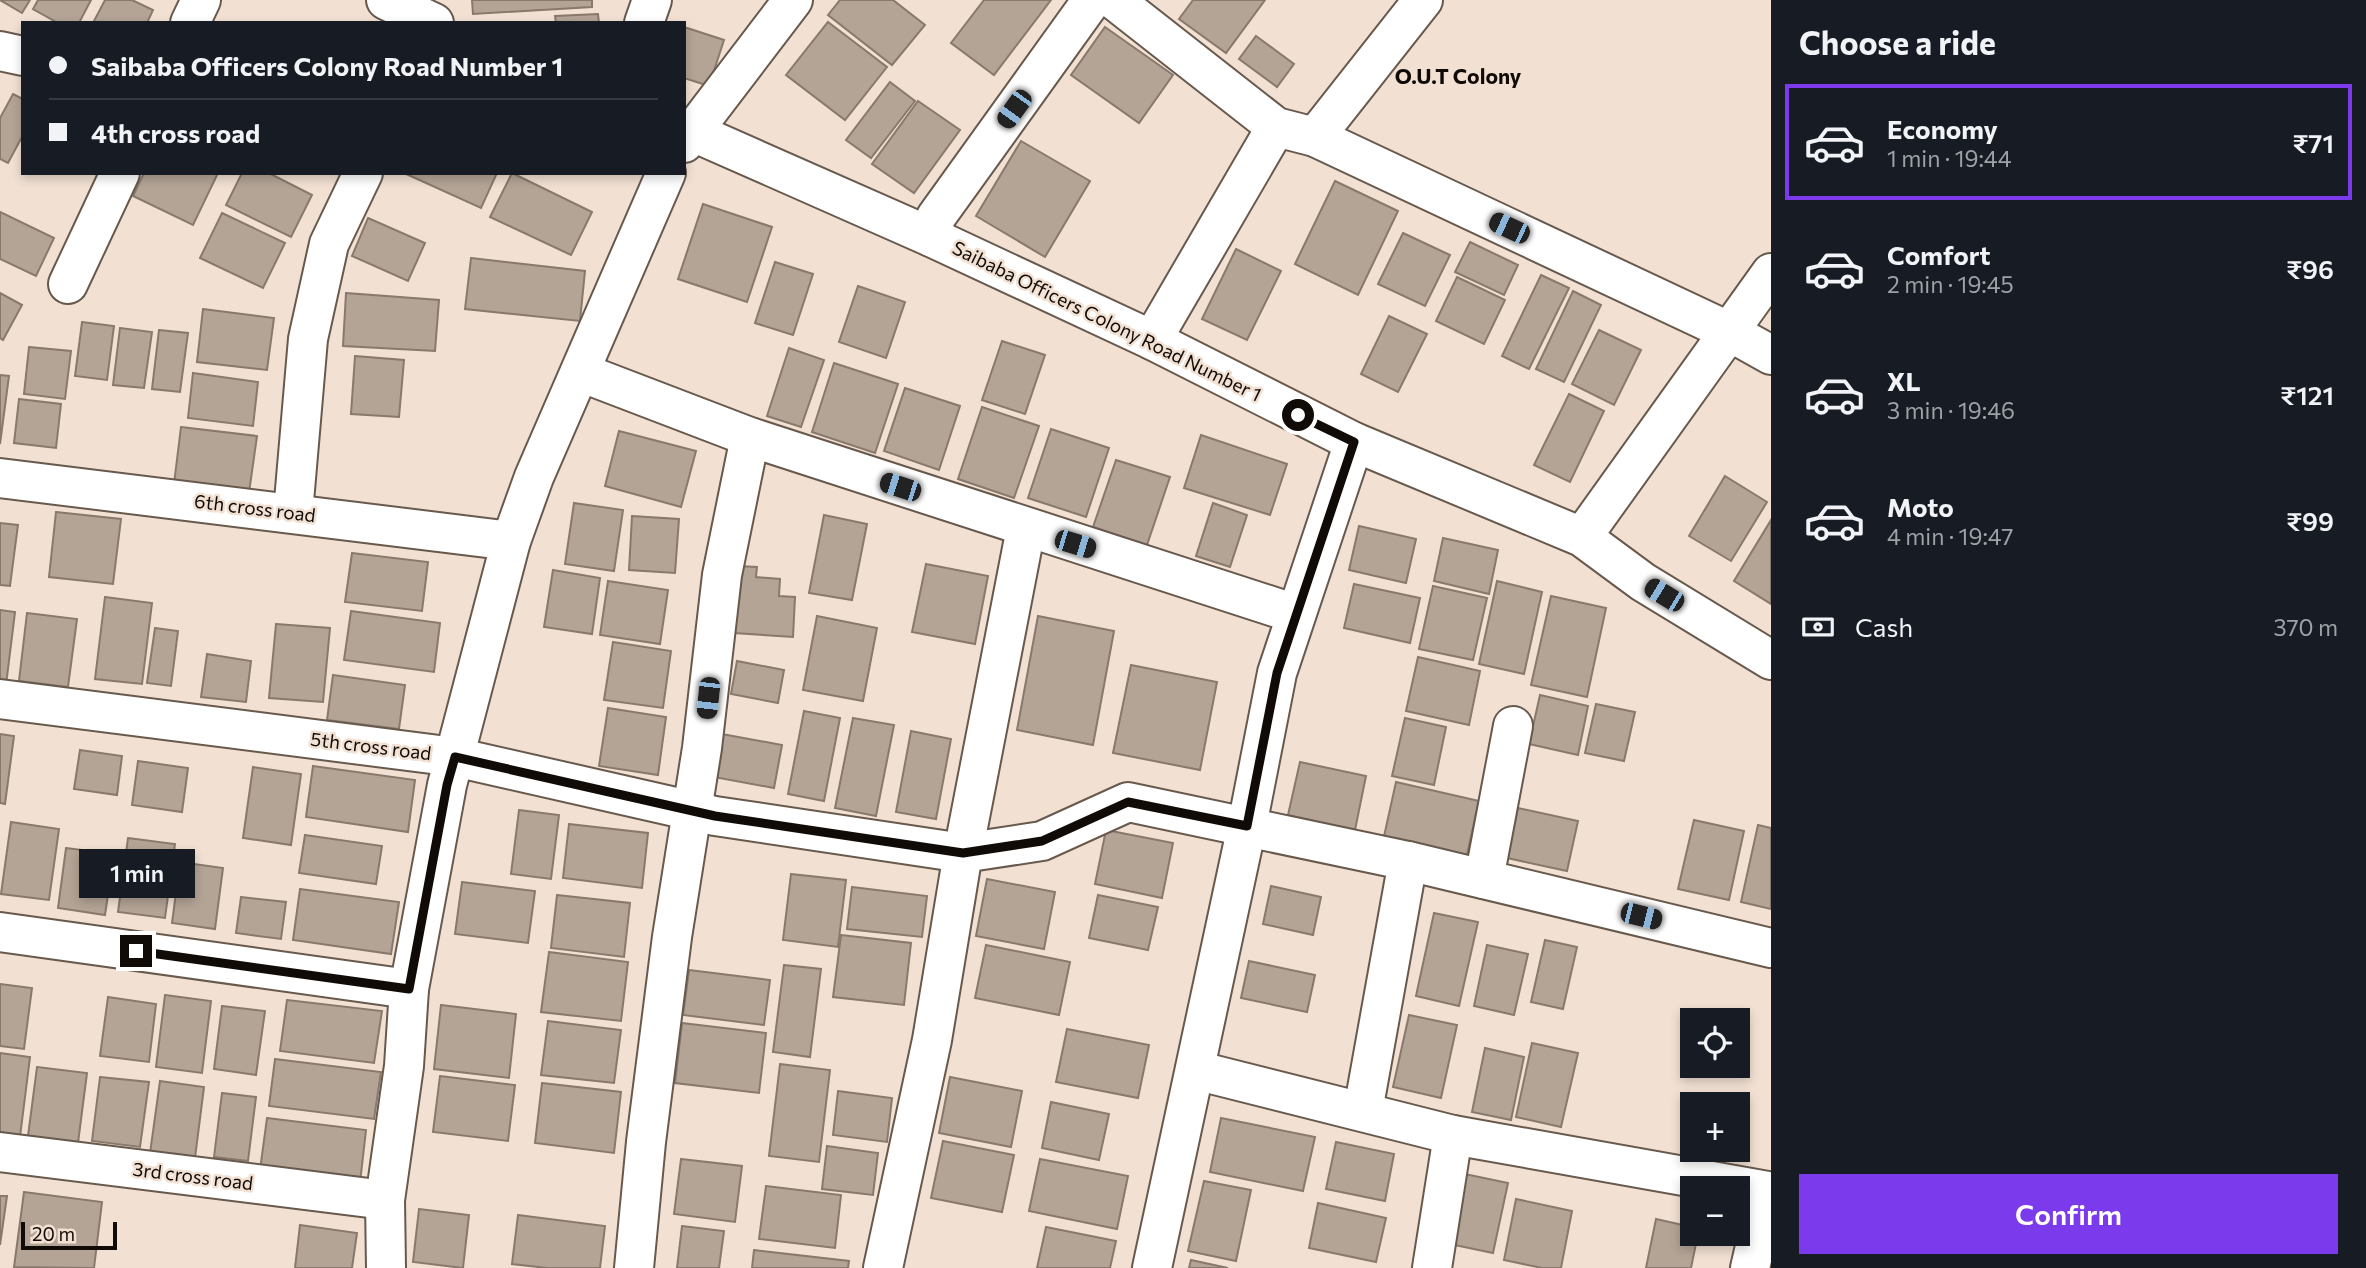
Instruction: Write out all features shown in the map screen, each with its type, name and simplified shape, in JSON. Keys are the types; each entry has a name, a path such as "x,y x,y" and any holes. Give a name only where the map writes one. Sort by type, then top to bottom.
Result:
{"street":[{"path":"191,21 201,0"},
{"path":"645,21 652,0"},
{"path":"688,134 793,0"},
{"path":"931,237 936,217 1092,0"},
{"path":"1114,0 1276,128 1315,137 1728,331 1771,355"},
{"path":"1315,137 1423,0"},
{"path":"392,2 430,21"},
{"path":"0,51 21,56"},
{"path":"1152,340 1276,128"},
{"name":"Saibaba Officers Colony Road Number 1","path":"688,134 931,237 1152,340 1354,442 1582,537 1643,582 1771,660"},
{"path":"68,284 119,175"},
{"path":"293,513 308,339 329,244 362,175"},
{"path":"386,1268 385,1200 404,1066 409,989 447,785 511,541 534,477 665,175"},
{"path":"1582,537 1771,273"},
{"path":"580,372 750,437 1296,614"},
{"path":"634,1268 663,1005 693,811 722,575 750,437"},
{"path":"1152,1268 1277,673 1354,442"},
{"name":"6th cross road","path":"0,478 511,541"},
{"path":"883,1268 932,1040 963,853 1026,528"},
{"name":"5th cross road","path":"0,699 455,757 693,811 963,853 1042,841 1128,802 1408,861 1771,948"},
{"path":"1484,879 1513,726"},
{"path":"1363,1111 1408,861"},
{"path":"0,932 409,989"},
{"path":"1195,1070 1453,1135 1770,1186 1750,1268"},
{"path":"1432,1268 1453,1135"},
{"name":"3rd cross road","path":"0,1152 385,1200"}],"building":[{"path":"0,0 30,0 22,13"},
{"path":"38,0 91,0 80,21 54,21 33,9"},
{"path":"105,0 132,0 153,10 148,21 94,21"},
{"path":"472,0 592,0 592,7 473,14"},
{"path":"840,0 893,0 925,25 892,65 828,15"},
{"path":"984,0 1051,0 994,75 951,43"},
{"path":"1193,0 1265,0 1226,53 1179,19"},
{"path":"598,14 599,21 556,21 555,16"},
{"path":"828,22 887,67 845,120 786,75"},
{"path":"1105,27 1173,75 1139,123 1071,75"},
{"path":"686,28 724,40 709,86 686,79"},
{"path":"1256,36 1294,64 1277,87 1239,59"},
{"path":"890,82 915,101 871,158 846,140"},
{"path":"13,94 21,98 21,139 8,163 0,159 0,118"},
{"path":"918,101 960,130 914,193 872,164"},
{"path":"1021,141 1090,181 1045,257 976,216"},
{"path":"143,175 217,175 193,225 133,196"},
{"path":"241,175 273,175 312,195 291,237 226,205"},
{"path":"408,175 496,175 481,208"},
{"path":"511,175 516,175 592,212 571,255 490,217"},
{"path":"1335,181 1398,211 1358,295 1295,264"},
{"path":"703,204 772,227 747,302 678,279"},
{"path":"0,212 54,238 36,276 0,259"},
{"path":"222,213 285,243 263,288 200,258"},
{"path":"368,218 425,243 408,281 352,256"},
{"path":"1403,233 1450,255 1425,306 1378,284"},
{"path":"1470,242 1518,265 1504,295 1455,272"},
{"path":"1236,249 1281,271 1247,340 1202,319"},
{"path":"471,258 585,271 580,321 465,309"},
{"path":"775,262 813,274 793,335 755,323"},
{"path":"1541,275 1569,288 1529,369 1502,356"},
{"path":"1457,277 1505,300 1484,344 1436,321"},
{"path":"858,286 905,302 886,358 839,342"},
{"path":"1573,291 1601,305 1564,382 1536,369"},
{"path":"0,293 22,305 3,340 0,338"},
{"path":"346,293 439,300 435,351 343,346"},
{"path":"203,309 274,318 267,370 197,362"},
{"path":"1389,316 1427,334 1398,392 1361,374"},
{"path":"82,322 114,326 107,380 75,376"},
{"path":"120,328 152,332 144,388 113,385"},
{"path":"159,330 188,333 180,392 152,389"},
{"path":"1599,330 1641,350 1614,405 1572,384"},
{"path":"1002,341 1045,355 1025,414 982,400"},
{"path":"29,347 71,351 65,399 24,394"},
{"path":"789,348 824,360 801,427 767,416"},
{"path":"355,356 404,360 399,417 351,414"},
{"path":"834,363 898,384 875,453 812,432"},
{"path":"193,373 258,382 253,426 188,418"},
{"path":"0,375 9,376 0,444"},
{"path":"905,388 960,406 939,470 884,451"},
{"path":"1569,394 1604,411 1570,482 1534,465"},
{"path":"19,399 61,404 56,448 14,443"},
{"path":"982,407 1039,426 1014,498 958,479"},
{"path":"181,427 257,436 249,493 174,484"},
{"path":"1051,429 1109,448 1086,517 1028,498"},
{"path":"619,431 696,451 681,507 605,486"},
{"path":"1201,435 1287,464 1270,515 1184,488"},
{"path":"1116,460 1170,477 1147,545 1093,527"},
{"path":"1725,476 1767,502 1731,561 1689,536"},
{"path":"574,503 623,510 614,571 565,564"},
{"path":"1213,503 1247,515 1230,567 1196,556"},
{"path":"56,512 121,519 113,584 49,577"},
{"path":"824,515 867,524 852,600 809,593"},
{"path":"632,516 679,519 675,573 629,570"},
{"path":"1771,520 1771,604 1734,581"},
{"path":"0,523 18,525 10,586 0,585"},
{"path":"1359,526 1416,539 1406,583 1349,570"},
{"path":"1443,538 1498,550 1489,594 1434,581"},
{"path":"352,553 428,562 422,611 345,602"},
{"path":"926,564 988,576 975,644 912,632"},
{"path":"738,566 757,567 756,577 780,579 779,596 795,597 793,637 734,633"},
{"path":"553,570 600,578 592,634 544,627"},
{"path":"608,581 668,590 660,644 600,635"},
{"path":"1497,581 1542,592 1524,674 1479,664"},
{"path":"1354,584 1420,598 1410,643 1344,628"},
{"path":"1433,586 1487,598 1473,660 1419,649"},
{"path":"1551,596 1606,608 1587,697 1531,685"},
{"path":"105,597 152,603 142,684 95,679"},
{"path":"0,610 15,612 6,685 0,685"},
{"path":"351,611 440,623 434,672 344,660"},
{"path":"27,613 77,619 68,687 19,681"},
{"path":"817,616 877,628 863,701 803,690"},
{"path":"1038,616 1114,631 1093,745 1017,730"},
{"path":"276,624 330,628 323,702 269,698"},
{"path":"155,628 178,631 171,686 147,683"},
{"path":"613,642 671,651 663,708 604,700"},
{"path":"207,654 251,661 246,702 201,697"},
{"path":"1418,657 1480,671 1469,725 1406,711"},
{"path":"737,661 784,670 778,703 731,694"},
{"path":"1131,665 1217,682 1200,770 1113,753"},
{"path":"333,675 405,685 399,729 327,720"},
{"path":"1540,695 1588,706 1578,755 1529,744"},
{"path":"1596,704 1635,712 1624,761 1585,753"},
{"path":"608,708 666,717 658,775 599,766"},
{"path":"804,711 840,718 824,801 788,794"},
{"path":"853,718 894,725 876,816 835,808"},
{"path":"1405,718 1446,727 1434,785 1392,776"},
{"path":"911,731 951,739 936,819 896,812"},
{"path":"0,734 14,736 5,804 0,803"},
{"path":"722,734 782,745 774,788 714,777"},
{"path":"80,750 122,756 117,795 74,789"},
{"path":"138,761 188,768 182,812 132,805"},
{"path":"1300,762 1366,776 1355,830 1288,815"},
{"path":"313,766 415,780 408,832 306,817"},
{"path":"253,767 301,774 291,845 243,838"},
{"path":"1396,782 1479,801 1466,859 1383,841"},
{"path":"1518,808 1578,821 1567,871 1507,858"},
{"path":"519,810 559,815 551,879 511,874"},
{"path":"1694,820 1744,831 1729,900 1678,889"},
{"path":"11,822 59,829 49,900 1,894"},
{"path":"569,824 648,833 642,888 563,878"},
{"path":"1758,825 1771,828 1771,909 1741,902"},
{"path":"1106,830 1173,843 1162,898 1095,884"},
{"path":"305,835 382,846 376,884 299,873"},
{"path":"128,838 175,844 165,918 118,912"},
{"path":"66,848 114,854 105,915 58,908"},
{"path":"180,862 223,868 215,929 172,923"},
{"path":"791,874 846,880 838,947 783,940"},
{"path":"987,879 1055,892 1044,949 976,936"},
{"path":"462,882 535,891 528,943 455,934"},
{"path":"1271,886 1321,897 1313,935 1263,924"},
{"path":"852,887 927,896 922,937 847,929"},
{"path":"300,889 399,902 391,954 293,940"},
{"path":"557,895 630,903 624,957 551,948"},
{"path":"1098,895 1158,907 1148,950 1089,938"},
{"path":"241,897 286,902 281,939 236,933"},
{"path":"1434,913 1478,922 1459,1006 1416,996"},
{"path":"841,935 911,943 904,1005 833,997"},
{"path":"1545,940 1577,947 1563,1009 1531,1002"},
{"path":"986,945 1070,962 1059,1015 975,998"},
{"path":"1487,945 1528,954 1514,1015 1474,1006"},
{"path":"549,952 628,962 621,1021 541,1012"},
{"path":"1249,961 1315,975 1307,1012 1241,998"},
{"path":"784,965 821,969 810,1057 773,1052"},
{"path":"689,970 770,980 764,1025 683,1015"},
{"path":"0,984 32,988 24,1049 0,1046"},
{"path":"165,995 211,1001 202,1073 156,1067"},
{"path":"108,997 156,1004 149,1062 100,1056"},
{"path":"287,1000 382,1011 374,1063 280,1051"},
{"path":"441,1005 516,1014 509,1078 434,1069"},
{"path":"222,1006 265,1011 256,1075 214,1069"},
{"path":"1409,1015 1457,1025 1441,1098 1393,1087"},
{"path":"548,1021 621,1030 614,1083 541,1075"},
{"path":"682,1023 766,1033 759,1093 675,1083"},
{"path":"1067,1029 1149,1045 1138,1098 1056,1082"},
{"path":"1532,1043 1578,1053 1561,1127 1516,1117"},
{"path":"1485,1048 1524,1057 1511,1120 1472,1112"},
{"path":"0,1053 30,1057 20,1137 0,1135"},
{"path":"275,1059 381,1072 374,1119 269,1106"},
{"path":"780,1064 830,1070 819,1162 769,1156"},
{"path":"37,1067 87,1073 78,1143 28,1136"},
{"path":"440,1076 515,1085 508,1141 433,1132"},
{"path":"100,1077 149,1082 140,1147 92,1141"},
{"path":"950,1077 1022,1091 1011,1147 939,1133"},
{"path":"160,1081 204,1087 195,1158 150,1153"},
{"path":"542,1083 621,1092 614,1153 535,1143"},
{"path":"838,1091 892,1098 887,1142 833,1135"},
{"path":"222,1093 256,1097 248,1161 214,1157"},
{"path":"1051,1102 1109,1114 1099,1160 1042,1148"},
{"path":"267,1118 366,1130 360,1183 260,1170"},
{"path":"1221,1118 1315,1137 1303,1191 1210,1172"},
{"path":"943,1141 1014,1155 1002,1212 931,1198"},
{"path":"1336,1142 1394,1154 1385,1201 1326,1189"},
{"path":"827,1146 878,1153 873,1195 822,1189"},
{"path":"681,1159 742,1166 735,1222 674,1214"},
{"path":"1040,1159 1128,1176 1117,1229 1029,1211"},
{"path":"1460,1173 1508,1183 1493,1253 1445,1243"},
{"path":"1204,1181 1251,1190 1236,1261 1188,1251"},
{"path":"766,1186 841,1195 835,1248 759,1239"},
{"path":"24,1192 102,1202 94,1268 14,1267"},
{"path":"0,1196 7,1196 0,1245"},
{"path":"1516,1199 1572,1211 1561,1268 1542,1268 1504,1260"},
{"path":"1318,1203 1386,1218 1376,1262 1309,1248"},
{"path":"419,1209 469,1215 463,1268 413,1262"},
{"path":"518,1215 605,1226 600,1268 547,1268 512,1264"},
{"path":"1656,1219 1680,1224 1680,1246 1696,1246 1691,1268 1646,1268"},
{"path":"300,1225 357,1233 352,1268 295,1268"},
{"path":"682,1226 724,1231 719,1268 677,1268"},
{"path":"1046,1227 1116,1241 1110,1268 1037,1268"},
{"path":"754,1250 849,1261 848,1268 752,1268"},
{"path":"1191,1260 1228,1268 1189,1268"}],"district":[{"name":"O.U.T Colony","path":"1458,77"}],"route":[{"path":"136,951 409,989 447,785 455,757 715,816 963,853 1042,841 1128,802 1247,826 1277,673 1354,442 1298,415"}]}
